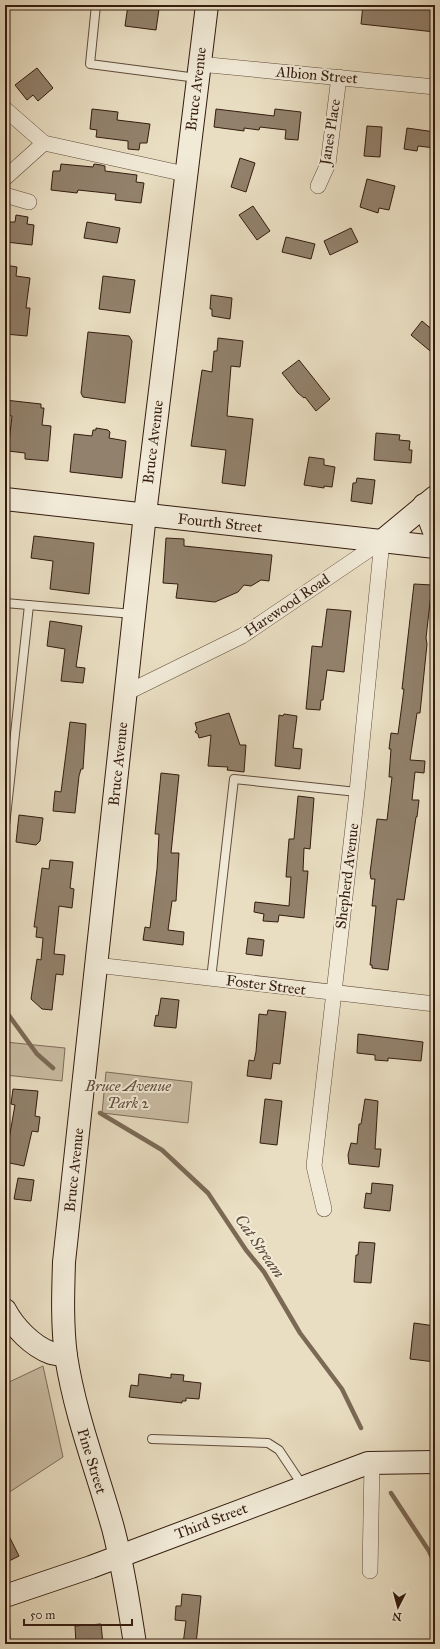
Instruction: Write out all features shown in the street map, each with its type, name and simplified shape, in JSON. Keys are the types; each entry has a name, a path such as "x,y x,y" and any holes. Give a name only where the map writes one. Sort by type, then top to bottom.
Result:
{"street":[{"name":"Bruce Avenue","path":"66,1356 62,1308 64,1262 145,514 185,174 207,5"},
{"name":"Albion Street","path":"198,71 339,77 435,87"},
{"name":"Janes Place","path":"318,186 328,164 339,77"},
{"path":"5,109 44,143 185,174"},
{"path":"5,178 44,143"},
{"path":"5,195 29,202"},
{"name":"Fourth Street","path":"5,499 435,547"},
{"path":"429,501 435,534"},
{"name":"Harewood Road","path":"126,692 242,636 382,541 429,501"},
{"name":"Shepherd Avenue","path":"324,1209 314,1166 357,792 382,541"},
{"name":"Foster Street","path":"96,965 435,1004"},
{"path":"5,1310 11,1320 29,1338 50,1352 66,1356"},
{"name":"Pine Street","path":"66,1356 80,1420 111,1522 119,1556 135,1644"},
{"name":"Third Street","path":"5,1596 91,1567 303,1486 372,1463 435,1462"},
{"path":"370,1571 372,1463"}],"lane":[{"path":"96,5 90,64 198,71"},
{"path":"5,602 134,614"},
{"path":"5,826 29,605"},
{"path":"211,979 234,779 357,792"},
{"path":"152,1439 268,1443 279,1450 303,1486"},
{"path":"5,1617 6,1644"}],"green space":[{"path":"5,1042 65,1048 62,1081 5,1075"},
{"name":"Bruce Avenue Park 2","path":"106,1072 192,1082 188,1123 102,1113"},
{"path":"43,1366 63,1457 8,1493 5,1486 5,1384"}],"building":[{"path":"128,5 159,9 156,30 125,26"},
{"path":"363,5 435,5 435,32 361,24"},
{"path":"37,68 53,88 38,101 33,95 27,100 15,85"},
{"path":"92,109 118,112 117,120 150,124 147,143 140,143 139,150 128,149 128,141 96,137 97,130 90,129"},
{"path":"216,109 274,116 275,109 301,112 298,140 285,139 286,130 260,127 259,130 244,128 244,131 214,127"},
{"path":"367,126 382,127 380,157 364,156"},
{"path":"407,128 435,132 435,148 418,146 417,151 404,149"},
{"path":"240,158 255,163 246,192 231,187"},
{"path":"61,164 93,167 94,164 101,165 105,166 105,171 137,175 136,182 144,183 141,203 115,200 116,194 78,190 77,193 51,190 53,171 60,171"},
{"path":"367,179 395,186 389,210 379,208 378,213 360,207"},
{"path":"253,206 270,231 257,240 239,215"},
{"path":"16,215 28,217 27,224 34,225 32,245 6,242 8,222 15,222"},
{"path":"87,222 120,228 117,243 84,238"},
{"path":"351,228 358,242 330,255 324,241"},
{"path":"286,237 315,244 311,259 282,252"},
{"path":"5,265 17,267 16,276 30,278 26,308 30,308 27,336 5,334 5,320 7,320 9,306 5,306"},
{"path":"103,276 135,280 130,313 99,309"},
{"path":"211,295 232,298 230,319 212,316 212,309 210,309"},
{"path":"422,321 435,332 435,355 411,335"},
{"path":"88,332 129,336 132,341 125,403 83,397 81,393"},
{"path":"218,338 243,341 240,367 231,366 227,416 253,419 245,486 222,483 226,450 191,446 202,370 212,372 214,351 217,351"},
{"path":"299,360 330,399 316,411 305,397 304,398 298,393 282,373"},
{"path":"5,400 41,404 41,408 44,408 42,425 51,426 48,461 25,459 25,453 8,451 12,416 5,415"},
{"path":"96,428 108,430 110,432 109,438 126,441 122,478 70,472 74,434 92,436 93,430 96,430"},
{"path":"376,433 400,435 399,440 410,441 409,450 412,450 411,463 374,460"},
{"path":"309,457 324,459 324,465 335,467 332,487 324,486 324,488 304,485"},
{"path":"357,478 375,480 372,504 351,501 353,483 356,483"},
{"path":"34,536 94,543 89,594 50,589 53,561 31,558"},
{"path":"166,538 184,539 184,546 272,555 269,581 261,580 251,586 244,585 238,592 215,602 176,598 178,584 163,583"},
{"path":"414,584 432,585 420,713 417,713 410,760 425,761 424,773 415,772 412,800 419,800 417,817 404,900 397,899 388,970 372,968 372,965 370,965 376,906 372,906 375,879 371,879 370,873 377,819 387,820 392,777 389,777 391,749 389,749 391,733 398,734"},
{"path":"327,609 351,611 344,672 327,670 323,700 321,700 320,710 306,709 312,646 322,647"},
{"path":"50,621 82,626 76,667 85,668 83,683 61,681 65,649 47,646"},
{"path":"229,713 240,745 246,745 244,772 227,770 228,767 208,766 211,735 199,738 198,734 195,732 197,729 195,723"},
{"path":"284,714 297,716 293,748 302,749 300,769 275,766 279,715 283,716"},
{"path":"70,722 86,724 83,769 81,769 79,776 75,813 53,811 55,791 61,792"},
{"path":"161,773 179,775 171,853 179,853 176,901 172,901 168,930 184,932 183,945 143,940 145,927 150,928 157,869 159,834 155,834"},
{"path":"298,796 314,798 310,849 304,848 303,871 308,871 304,918 279,915 278,922 263,921 264,914 254,912 255,902 289,906 291,877 286,877 289,839 294,839"},
{"path":"19,815 43,818 40,841 36,845 16,842"},
{"path":"50,860 73,862 70,888 74,889 72,908 59,906 54,954 65,955 63,975 56,974 52,1010 42,1009 31,999 37,959 41,960 43,938 36,937 37,927 34,927 42,868 49,869"},
{"path":"248,938 264,940 262,956 246,954"},
{"path":"161,998 179,1000 176,1028 154,1026 156,1015 158,1016"},
{"path":"268,1010 286,1012 280,1064 273,1063 271,1079 247,1076 249,1060 254,1061 256,1052 259,1014 267,1015"},
{"path":"358,1034 423,1042 421,1061 388,1058 388,1061 375,1060 375,1055 357,1053"},
{"path":"13,1089 38,1091 35,1116 40,1117 38,1132 32,1131 24,1166 5,1162 15,1105 11,1104"},
{"path":"265,1099 282,1101 277,1145 260,1143"},
{"path":"365,1099 378,1101 375,1149 381,1149 379,1167 349,1164 348,1155 351,1143 357,1144 359,1124 361,1124"},
{"path":"18,1178 34,1180 31,1201 14,1199"},
{"path":"372,1183 393,1185 390,1211 364,1208 366,1193 371,1194"},
{"path":"359,1242 375,1243 371,1283 354,1282 356,1255 358,1255"},
{"path":"414,1323 435,1326 435,1362 410,1359"},
{"path":"139,1374 171,1378 171,1374 184,1375 183,1381 201,1383 199,1399 186,1398 186,1401 182,1401 182,1403 129,1397 131,1385 138,1386"},
{"path":"5,1528 19,1556 5,1563"},
{"path":"182,1594 201,1596 196,1644 183,1644 186,1621 175,1620 176,1606 181,1606"},
{"path":"101,1624 103,1644 76,1644 75,1626"}],"waterway":[{"name":"Cat Stream","path":"5,1010 37,1054 53,1068"},
{"name":"Cat Stream","path":"100,1113 162,1150 208,1193 246,1250 264,1272 300,1333 342,1389 361,1428"},
{"name":"Cat Stream","path":"391,1493 429,1551 435,1564"}]}
